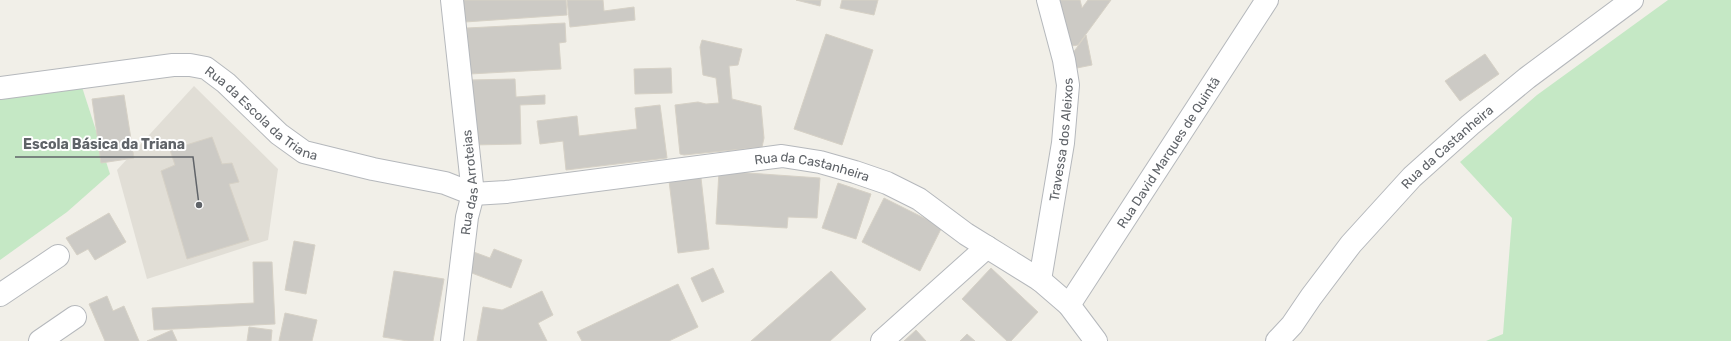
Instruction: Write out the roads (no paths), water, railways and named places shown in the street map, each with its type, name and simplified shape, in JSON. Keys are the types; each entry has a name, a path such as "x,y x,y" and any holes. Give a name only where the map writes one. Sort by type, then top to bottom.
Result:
{"street":[{"name":"Rua das Arroteias","path":"452,0 473,194 467,217 452,341"},
{"name":"Travessa dos Aleixos","path":"1040,280 1063,142 1068,85 1064,60 1048,0"},
{"name":"Rua David Marques de Quintã","path":"1069,305 1267,0"},
{"name":"Rua da Castanheira","path":"1277,341 1294,333 1311,297 1351,244 1412,177 1470,125 1527,78 1632,0"},
{"name":"Rua da Escola da Triana","path":"0,88 173,65 190,65 206,68 226,83 279,134 304,152 373,169 445,183 473,194"},
{"name":"Rua da Castanheira","path":"473,194 506,192 782,156 820,162 888,183 919,199 966,234 1040,280 1069,305 1096,341"},
{"path":"882,341 987,247"},
{"path":"0,295 58,256"},
{"path":"40,341 75,317"}],"place":[{"name":"Escola Básica da Triana","path":"199,205"}]}
